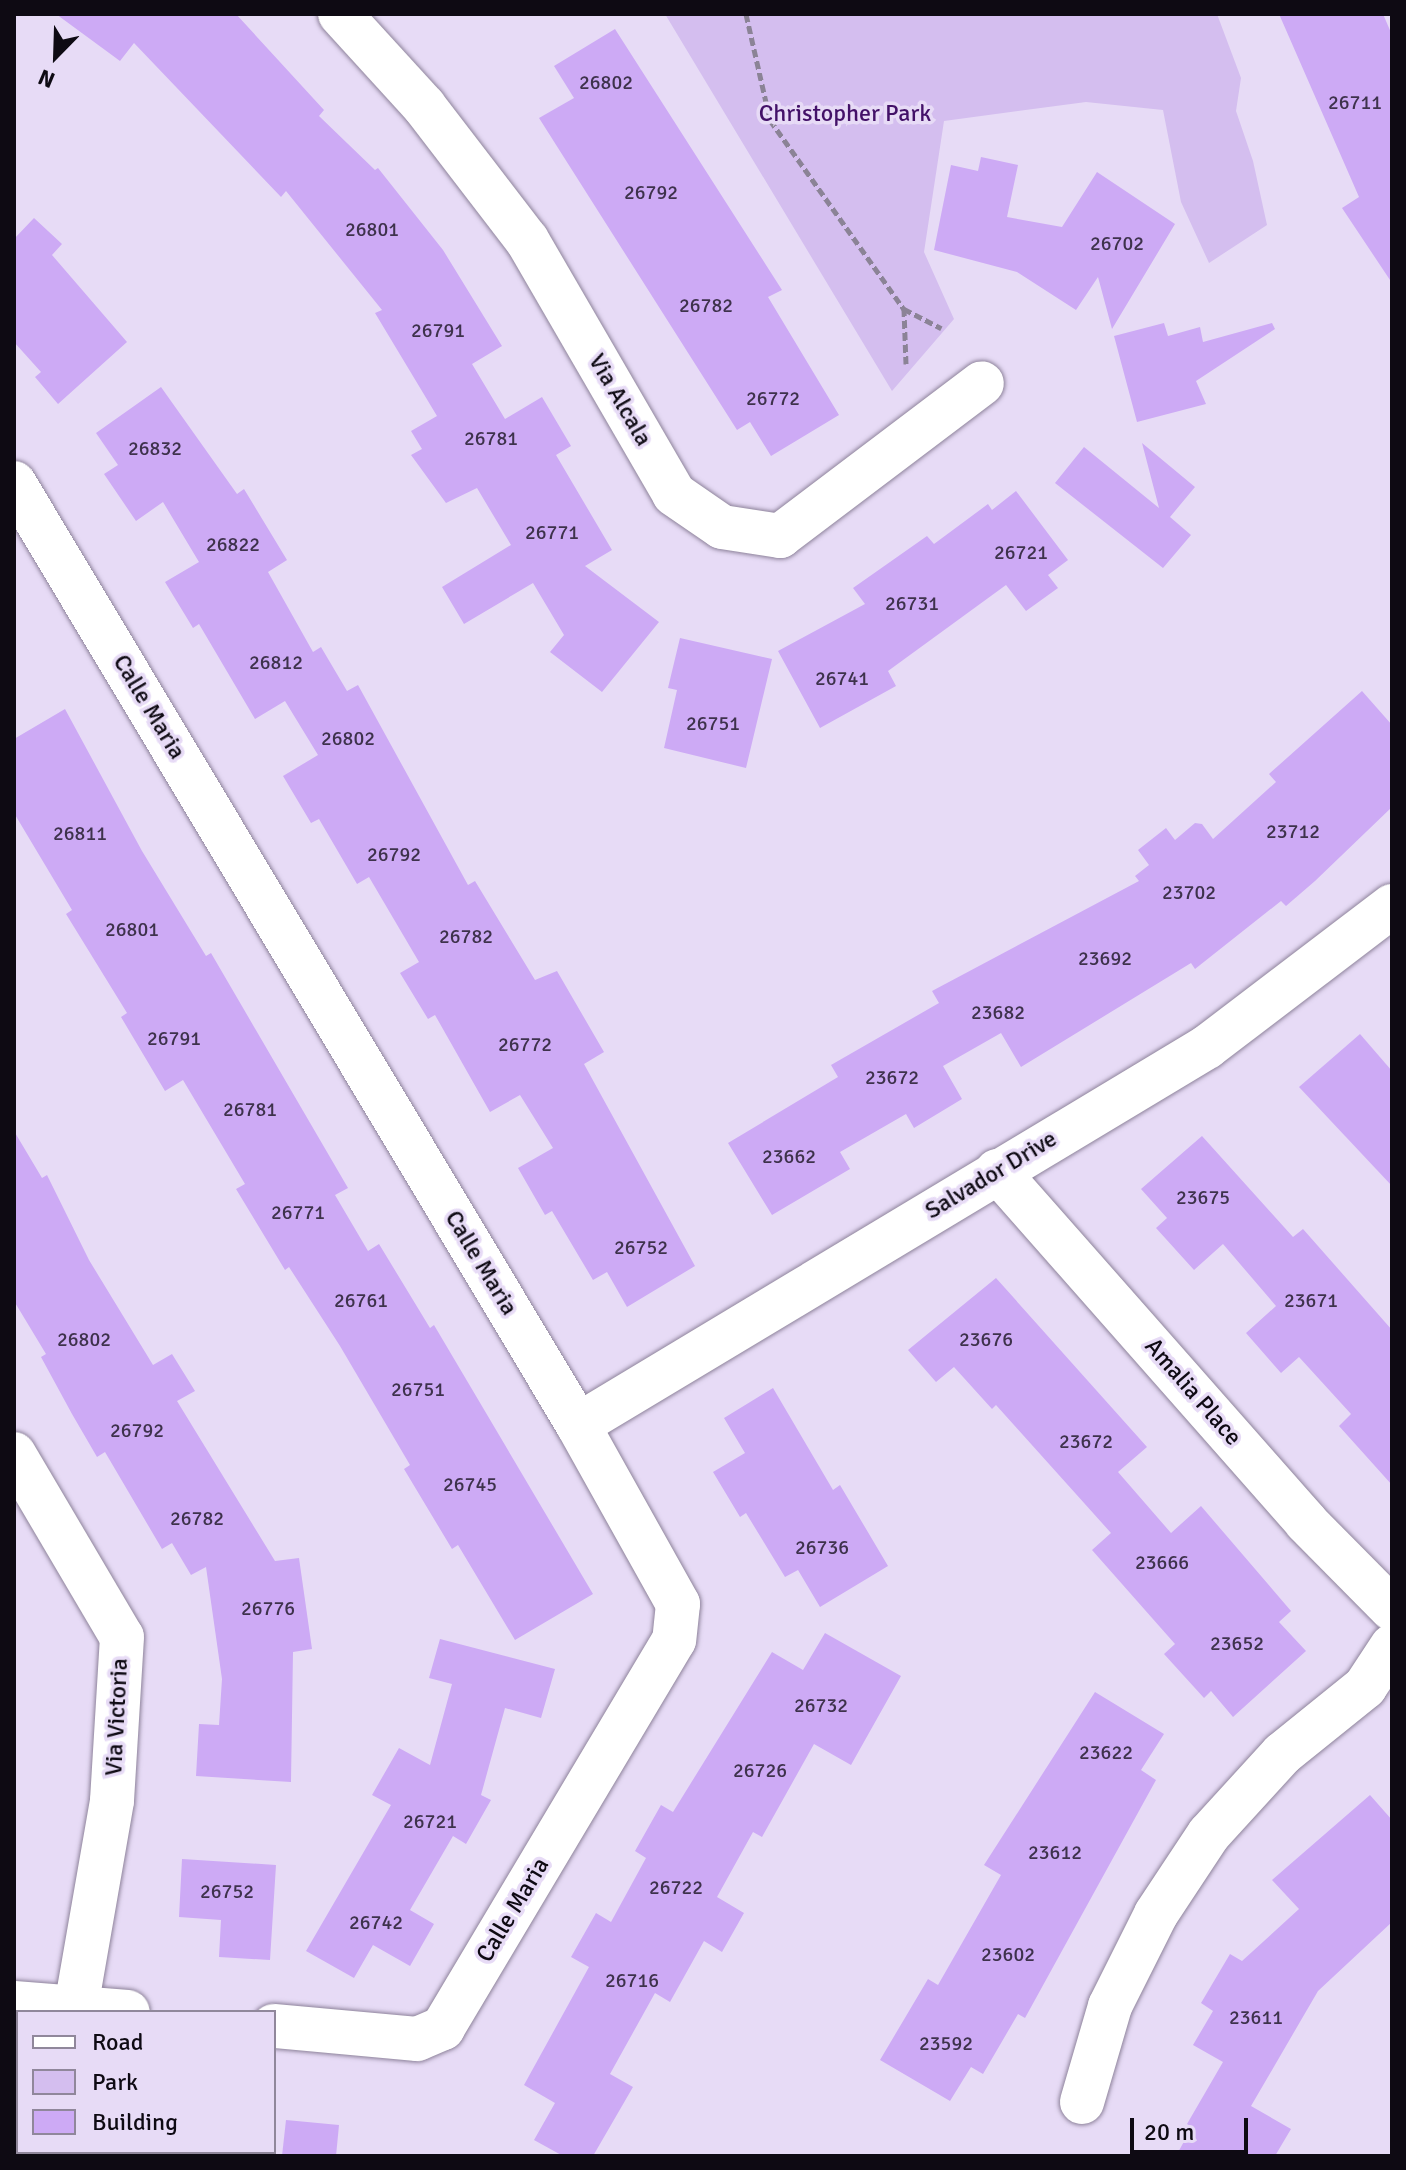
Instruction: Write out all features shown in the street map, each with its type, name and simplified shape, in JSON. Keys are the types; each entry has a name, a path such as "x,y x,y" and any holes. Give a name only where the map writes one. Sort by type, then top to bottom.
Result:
{"street":[{"name":"Via Alcala","path":"340,14 424,106 527,240 674,494 722,527 780,536 982,383"},
{"name":"Calle Maria","path":"14,483 578,1425 678,1604 674,1640 443,2028 417,2039 276,2026"},
{"name":"Salvador Drive","path":"578,1425 1207,1047 1386,923"},
{"name":"Amalia Place","path":"997,1171 1306,1522 1392,1609"},
{"name":"Via Victoria","path":"14,1454 122,1637 112,1801 76,2007"},
{"path":"1082,2102 1110,2006 1156,1914 1209,1834 1282,1754 1365,1687 1392,1646"},
{"path":"14,2003 107,2010"}],"path":[{"path":"746,14 770,120 904,309 941,328"},
{"path":"904,309 906,364"}],"green space":[{"name":"Christopher Park","path":"665,14 1217,14 1241,78 1236,111 1253,161 1267,225 1209,263 1181,202 1163,110 1086,102 944,121 924,252 954,319 892,391"}],"building":[{"path":"56,14 236,14 324,110 319,116 375,170 378,168 443,250 502,346 472,364 505,419 542,397 571,446 556,455 612,550 585,566 659,622 602,692 550,652 564,635 533,583 464,624 442,587 511,545 477,488 446,503 411,455 422,449 411,431 437,416 375,313 382,310 286,191 281,197 134,43 120,61"},
{"path":"1279,14 1383,14 1392,35 1392,283 1342,208 1359,197"},
{"path":"615,29 782,290 768,297 839,415 771,456 750,422 737,430 539,118 574,98 554,66"},
{"path":"981,157 1018,165 1007,217 1062,227 1097,172 1175,224 1112,329 1098,277 1076,310 1017,272 934,250 951,165 978,171"},
{"path":"34,218 62,244 52,255 127,342 58,404 35,377 41,372 14,342 14,239"},
{"path":"1164,323 1168,336 1200,327 1203,342 1272,323 1275,329 1196,381 1206,404 1137,422 1114,336"},
{"path":"161,387 237,494 244,489 287,560 268,572 313,652 321,647 347,691 358,685 468,885 475,881 535,980 557,971 604,1052 584,1064 695,1266 627,1307 607,1272 593,1280 552,1211 545,1215 518,1168 553,1148 520,1095 490,1112 435,1015 428,1019 400,973 419,962 369,877 357,884 319,819 311,823 283,776 318,755 285,701 255,719 199,624 193,628 165,582 199,562 163,502 136,521 104,474 118,465 96,433"},
{"path":"1142,443 1195,487 1170,517 1191,535 1163,568 1055,483 1084,447 1159,508"},
{"path":"1016,491 1068,560 1048,575 1058,588 1026,611 1006,585 888,671 896,686 820,728 778,651 865,604 853,588 927,536 934,544 988,504 992,510"},
{"path":"680,638 772,659 746,768 664,748 677,690 668,688"},
{"path":"1362,691 1392,725 1392,807 1315,881 1286,906 1281,901 1195,969 1191,963 1021,1067 1001,1033 943,1066 962,1099 914,1128 906,1114 840,1152 850,1169 772,1215 728,1143 838,1077 831,1065 939,1003 932,991 1139,881 1135,876 1149,865 1138,850 1166,828 1175,840 1195,823 1202,824 1213,839 1276,782 1269,774"},
{"path":"65,709 142,851 206,956 211,953 348,1188 335,1195 368,1251 379,1244 430,1328 434,1325 593,1594 515,1640 458,1545 452,1549 404,1469 410,1465 340,1346 289,1267 285,1270 236,1189 245,1184 183,1080 165,1091 121,1017 127,1013 66,914 72,910 14,813 14,739"},
{"path":"1360,1034 1392,1071 1392,1186 1299,1087"},
{"path":"14,1131 42,1178 47,1175 89,1260 153,1365 172,1354 195,1391 177,1401 275,1561 299,1558 312,1649 293,1652 291,1782 196,1776 199,1724 219,1725 222,1679 206,1567 191,1575 172,1543 162,1549 105,1452 97,1457 41,1357 46,1354 14,1301"},
{"path":"1202,1136 1293,1237 1303,1229 1392,1330 1392,1485 1339,1426 1351,1414 1299,1357 1281,1373 1246,1333 1276,1306 1223,1244 1194,1270 1156,1228 1167,1218 1141,1189"},
{"path":"996,1278 1147,1447 1118,1472 1171,1533 1201,1506 1291,1611 1279,1622 1306,1651 1233,1717 1211,1691 1204,1698 1164,1654 1175,1644 1092,1550 1111,1533 996,1405 992,1409 954,1367 936,1382 908,1350"},
{"path":"773,1388 833,1490 840,1485 888,1566 820,1607 798,1570 785,1577 746,1513 740,1517 713,1472 745,1453 724,1418"},
{"path":"825,1633 901,1676 851,1765 814,1744 762,1837 753,1832 717,1897 744,1913 722,1952 704,1941 670,2002 655,1993 610,2074 633,2087 593,2156 563,2156 534,2140 555,2103 524,2085 589,1967 571,1957 596,1913 611,1922 646,1858 635,1851 661,1805 673,1812 772,1652 803,1670"},
{"path":"440,1639 555,1669 541,1718 505,1708 481,1795 491,1800 466,1844 453,1836 410,1910 434,1924 410,1966 373,1945 354,1978 306,1951 391,1805 372,1795 399,1748 430,1765 452,1684 429,1678"},
{"path":"1095,1692 1164,1734 1141,1770 1156,1780 1025,2018 1018,2014 983,2074 971,2067 950,2101 880,2060 928,1979 938,1985 1001,1875 984,1865"},
{"path":"1370,1795 1392,1820 1392,1922 1318,1991 1251,2106 1291,2129 1275,2156 1176,2156 1192,2127 1187,2124 1223,2062 1193,2045 1213,2011 1201,2003 1230,1954 1242,1961 1299,1909 1272,1880"},
{"path":"182,1859 276,1865 270,1960 219,1957 221,1920 179,1917"},
{"path":"286,2120 339,2125 336,2156 282,2156"}]}
